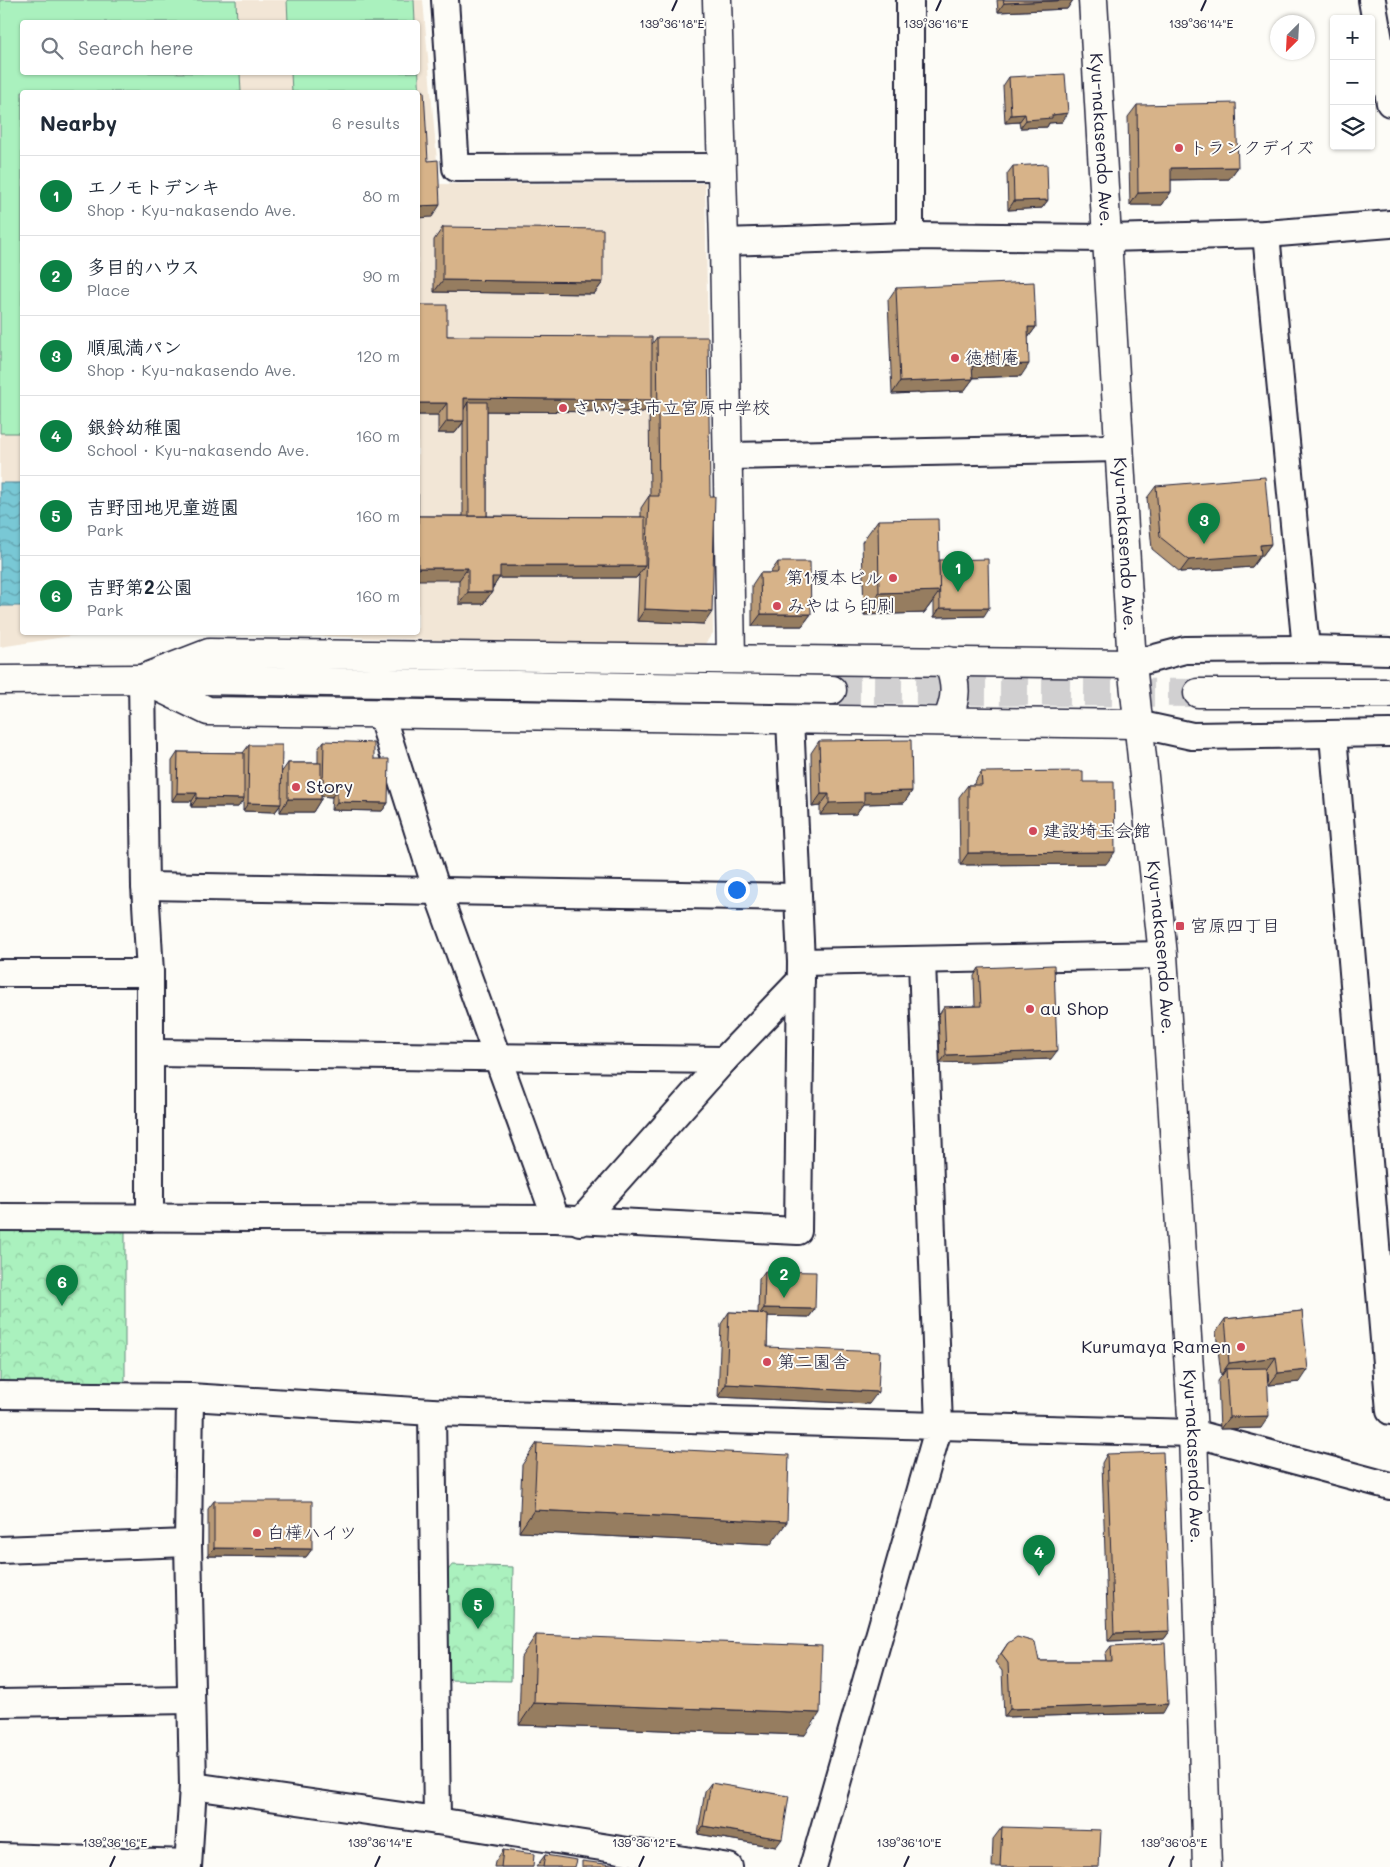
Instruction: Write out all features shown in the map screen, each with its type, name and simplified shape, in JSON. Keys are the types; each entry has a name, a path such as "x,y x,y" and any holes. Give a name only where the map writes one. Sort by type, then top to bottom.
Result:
{"street":[{"path":"445,0 456,168 722,167"},
{"path":"717,0 724,242 731,658"},
{"path":"910,0 910,236"},
{"name":"Kyu-nakasendo Ave.","path":"1093,0 1132,664 1163,955 1193,1433 1207,1867"},
{"path":"1372,0 1390,103"},
{"path":"724,242 910,236 1106,238 1266,234 1390,224"},
{"path":"1266,234 1306,649"},
{"path":"728,456 1118,448"},
{"path":"142,680 209,653 1132,664 1185,650 1306,649 1390,651"},
{"path":"947,721 956,693 954,676 948,661"},
{"path":"0,680 142,680 832,690"},
{"path":"142,680 208,711 1137,724 1192,736 1390,733"},
{"path":"142,680 145,886 150,973 150,1218"},
{"path":"1198,693 1390,693"},
{"path":"381,714 437,891 498,1057 568,1220"},
{"path":"0,1217 568,1220 798,1231 801,971 790,719"},
{"path":"1333,735 1390,1411"},
{"path":"145,886 798,897"},
{"path":"568,1220 724,1060 801,971 922,961 1163,955"},
{"path":"813,1867 939,1426 922,961"},
{"path":"0,973 150,973"},
{"path":"150,1053 724,1060"},
{"path":"0,1395 190,1397 432,1412 1193,1433 1390,1486"},
{"path":"0,1857 188,1865 193,1786 188,1543 190,1397"},
{"path":"432,1412 437,1821"},
{"path":"0,1550 188,1543"},
{"path":"0,1704 191,1700"},
{"path":"193,1786 437,1821 729,1867"}],"shaded area":[{"name":"さいたま市立宮原中学校","path":"0,0 423,0 439,184 705,183 713,633 701,649 284,635 420,635 420,90 20,90 20,635 76,635 0,647"}],"green space":[{"path":"0,0 236,0 237,20 20,20 20,75 240,75 241,90 20,90 20,433 0,433"},
{"path":"287,0 414,0 415,20 288,20"},
{"path":"291,75 419,75 420,90 292,90"},
{"path":"0,1229 125,1229 125,1383 0,1383"},
{"path":"452,1565 513,1567 511,1681 445,1680 443,1577"}],"water":[{"path":"0,483 20,483 20,606 0,606"}],"building":[{"path":"1003,0 1073,0 1004,3"},
{"path":"1065,74 1068,113 1052,115 1052,118 1026,120 1025,114 1011,115 1009,77"},
{"path":"420,91 424,91 428,161 438,160 440,205 420,206"},
{"name":"トランクデイズ","path":"1236,103 1238,167 1171,168 1171,192 1138,193 1137,105"},
{"path":"1047,164 1048,200 1014,201 1013,166"},
{"path":"443,227 603,229 603,282 443,280"},
{"name":"徳樹庵","path":"1034,282 1036,327 1028,327 1029,364 972,366 973,379 900,382 896,288"},
{"path":"420,305 447,305 447,336 652,337 652,400 464,398 464,421 447,421 447,403 420,403"},
{"path":"657,337 708,337 710,496 715,496 712,612 645,609 649,496 659,496"},
{"path":"468,402 487,402 487,516 469,516"},
{"path":"1265,477 1271,544 1260,545 1261,555 1189,560 1160,537 1156,486"},
{"path":"420,516 645,517 645,566 500,566 500,577 492,577 492,592 468,592 468,568 420,568"},
{"path":"938,519 940,591 879,593 878,520"},
{"path":"988,559 989,608 940,608 939,560"},
{"name":"みやはら印刷","path":"778,562 810,562 811,614 761,614 760,573 778,573"},
{"path":"911,740 912,791 864,792 864,802 829,803 829,794 821,794 819,741"},
{"path":"324,741 374,743 374,759 389,759 388,803 337,802 337,788 323,788"},
{"path":"249,745 282,745 281,804 248,803"},
{"path":"178,752 244,753 244,799 197,798 197,793 177,793"},
{"path":"288,763 321,763 321,799 288,799"},
{"name":"建設埼玉会館","path":"1083,771 1083,782 1114,782 1115,852 968,853 968,785 982,785 981,772"},
{"path":"1054,965 1057,1051 946,1055 944,1007 981,1006 979,968"},
{"path":"765,1271 816,1272 815,1309 764,1308"},
{"path":"1302,1311 1308,1370 1278,1373 1276,1357 1229,1363 1225,1319"},
{"name":"第二園舎","path":"729,1312 768,1314 767,1347 880,1352 878,1392 726,1384"},
{"path":"1267,1368 1269,1416 1229,1417 1226,1369"},
{"path":"537,1443 789,1455 787,1522 534,1510"},
{"path":"1163,1452 1170,1631 1114,1633 1107,1454"},
{"name":"白樺ハイツ","path":"214,1501 312,1501 312,1549 214,1548"},
{"path":"536,1635 822,1646 820,1713 534,1703"},
{"path":"1017,1637 1035,1642 1039,1661 1112,1661 1111,1646 1165,1643 1168,1704 1010,1709 1008,1663 1001,1654 1008,1643"},
{"path":"711,1783 789,1796 782,1839 703,1826"},
{"path":"1002,1827 1101,1830 1099,1867 1000,1867"},
{"path":"503,1850 534,1854 533,1867 501,1867"},
{"path":"545,1855 577,1860 575,1867 543,1867"},
{"path":"582,1861 612,1865 612,1867 582,1867"}],"tunnel":[{"path":"832,690 1198,693"}],"place":[{"name":"トランクデイズ","path":"1179,148"},
{"name":"徳樹庵","path":"955,358"},
{"name":"さいたま市立宮原中学校","path":"563,408"},
{"name":"順風満パン","path":"1204,544"},
{"name":"第1榎本ビル","path":"893,578"},
{"name":"エノモトデンキ","path":"958,592"},
{"name":"みやはら印刷","path":"777,606"},
{"name":"Story","path":"296,787"},
{"name":"建設埼玉会館","path":"1033,831"},
{"name":"宮原四丁目","path":"1180,926"},
{"name":"au Shop","path":"1030,1009"},
{"name":"多目的ハウス","path":"784,1298"},
{"name":"吉野第2公園","path":"62,1306"},
{"name":"Kurumaya Ramen","path":"1241,1347"},
{"name":"第二園舎","path":"767,1362"},
{"name":"白樺ハイツ","path":"257,1533"},
{"name":"銀鈴幼稚園","path":"1039,1576"},
{"name":"吉野団地児童遊園","path":"478,1629"}]}
